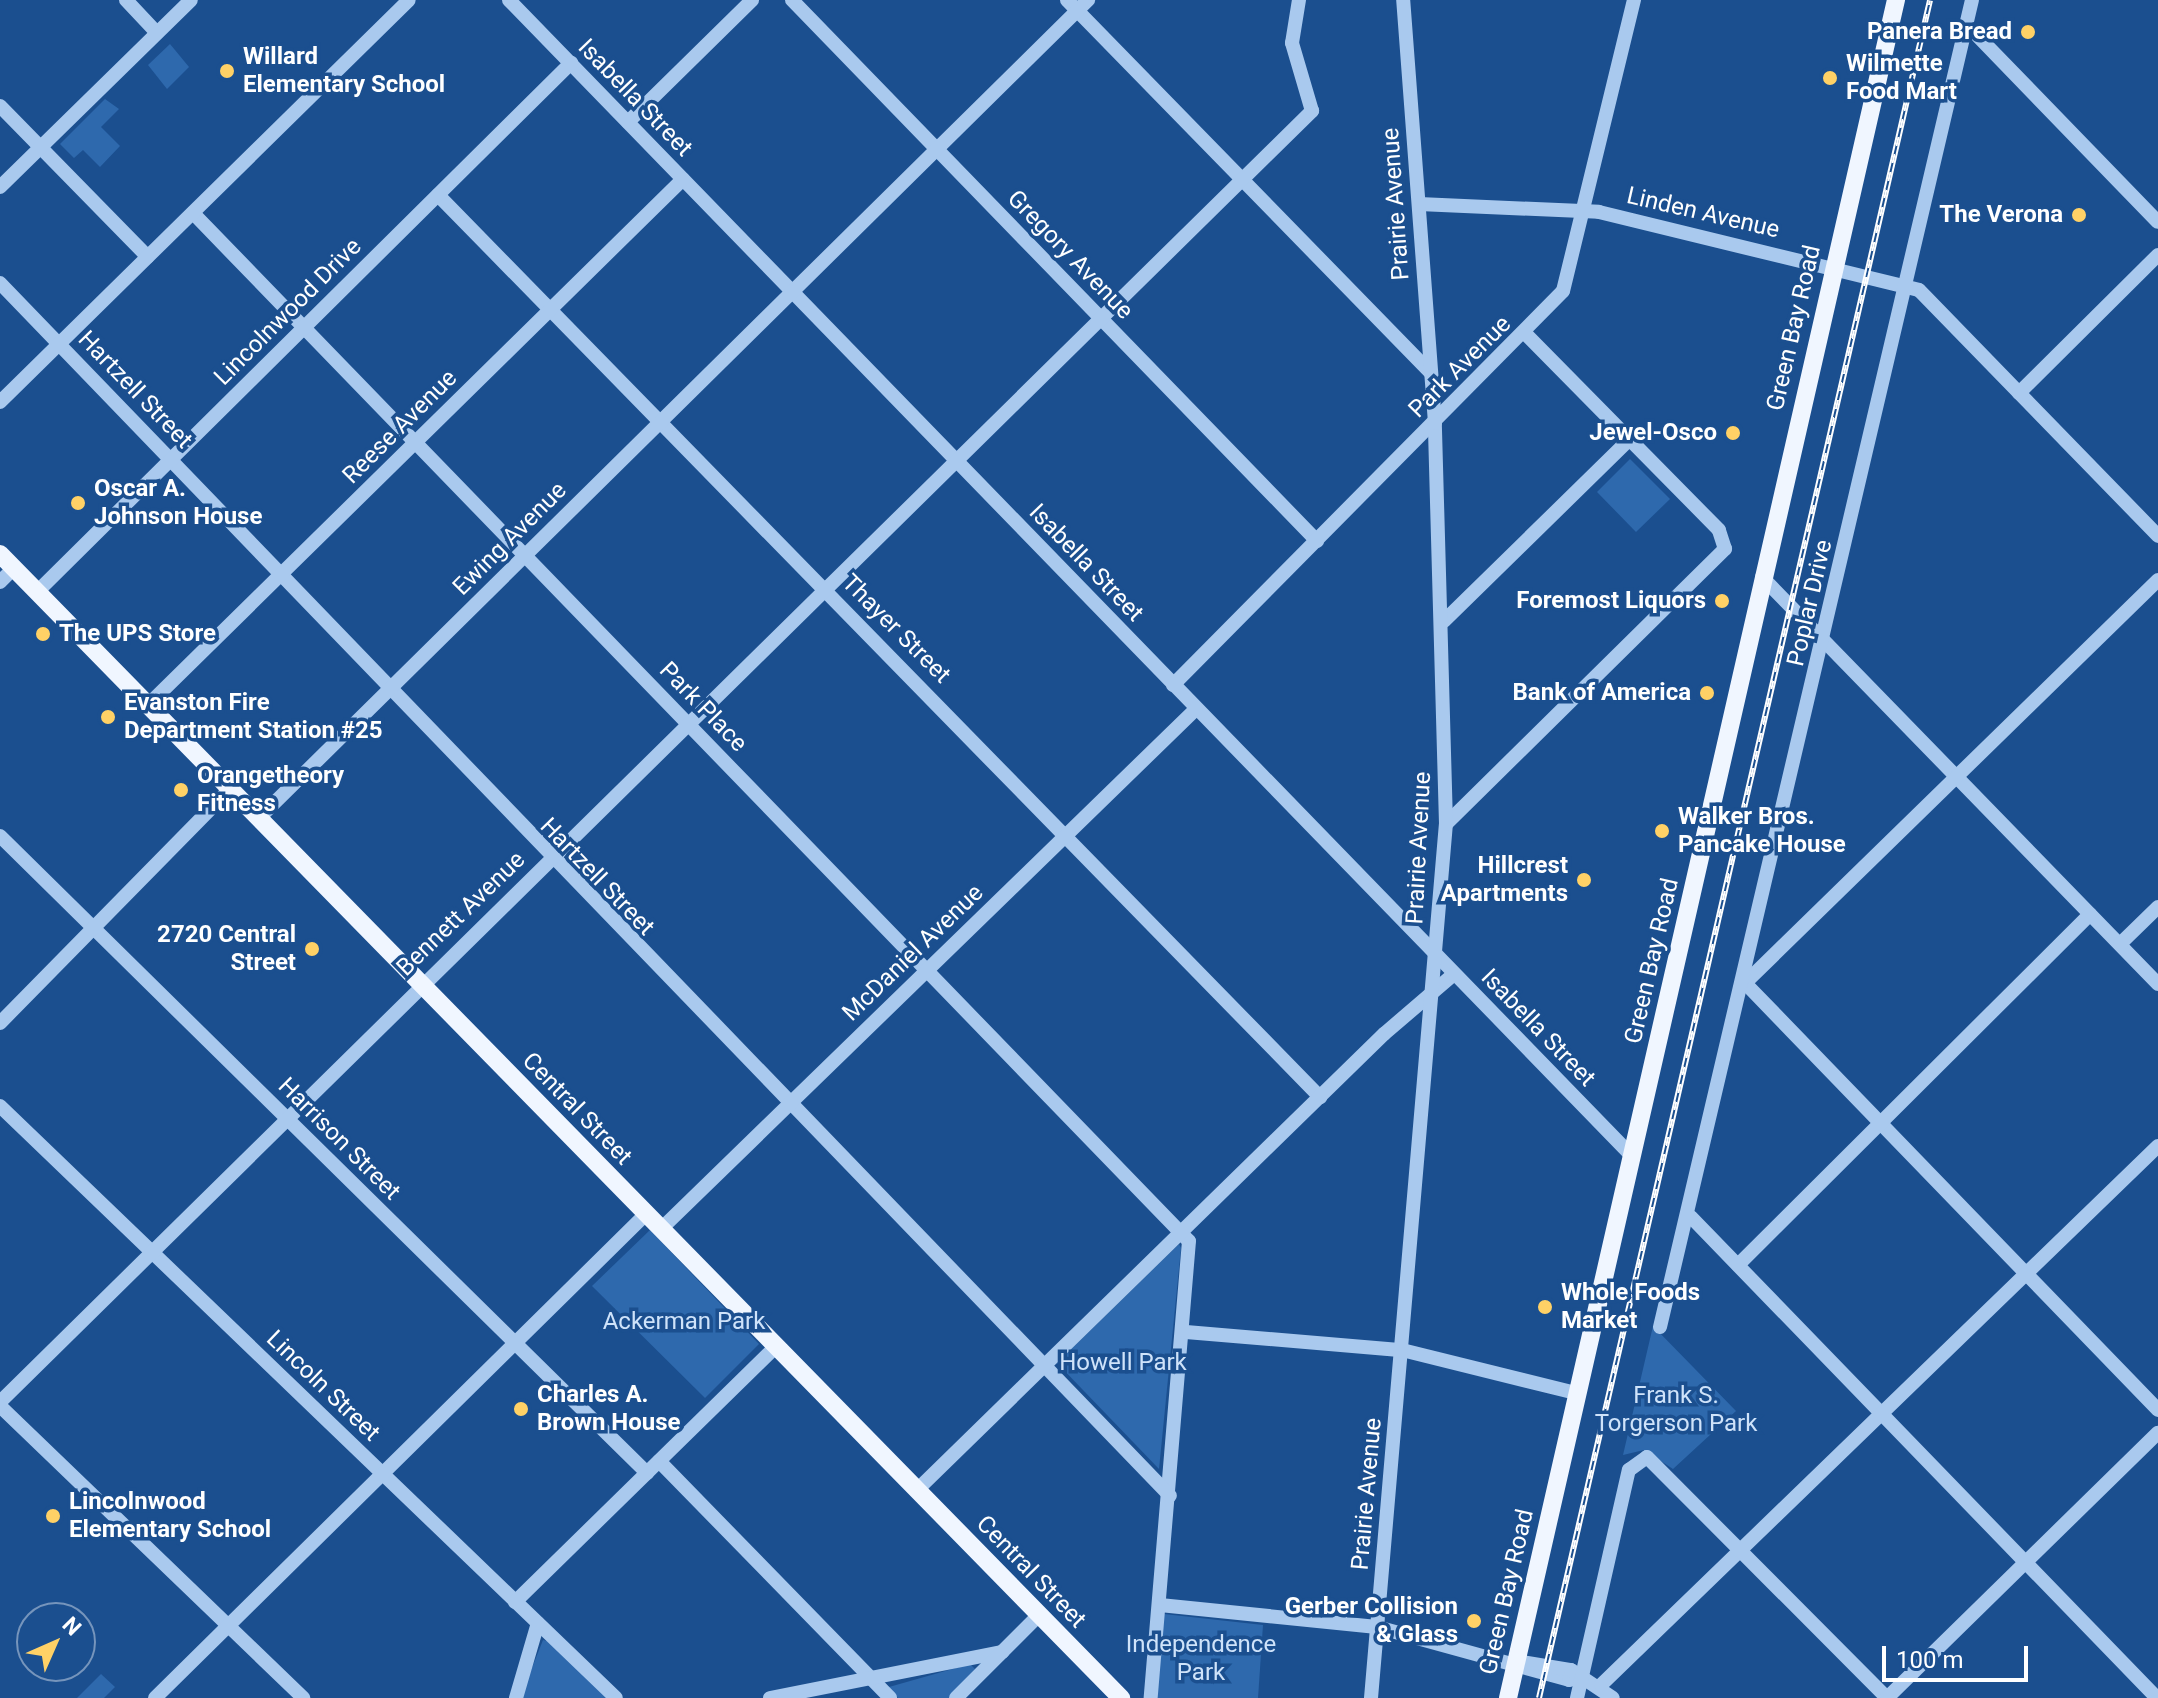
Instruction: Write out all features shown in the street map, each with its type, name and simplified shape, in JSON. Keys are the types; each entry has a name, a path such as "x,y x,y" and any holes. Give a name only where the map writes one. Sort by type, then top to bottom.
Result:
{"main road":[{"name":"Green Bay Road","path":"1508,1698 1896,0"},
{"name":"Central Street","path":"0,554 1121,1698"}],"street":[{"path":"126,0 157,33"},
{"path":"0,187 191,0"},
{"path":"0,402 409,0"},
{"name":"Isabella Street","path":"509,0 1632,1156"},
{"path":"628,122 752,0"},
{"name":"Gregory Avenue","path":"792,0 1317,541"},
{"name":"Bennett Avenue","path":"0,1404 285,1117 1312,111 1292,43 1299,0"},
{"name":"Prairie Avenue","path":"1371,1698 1446,824 1444,621 1435,423 1403,0"},
{"name":"Park Avenue","path":"1173,685 1525,333 1563,291 1586,211 1634,0"},
{"name":"Poplar Drive","path":"1660,1327 1691,1217 1972,0"},
{"path":"1077,4 1242,181 1431,373"},
{"name":"Ewing Avenue","path":"259,818 937,150 1077,4"},
{"path":"1967,25 2158,222"},
{"name":"Lincolnwood Drive","path":"37,592 571,63"},
{"path":"0,106 148,257"},
{"name":"Reese Avenue","path":"148,705 683,179"},
{"name":"Thayer Street","path":"438,195 1067,834 1320,1097"},
{"name":"Linden Avenue","path":"1419,204 1586,211 1833,266 1907,286 2019,393 2158,536"},
{"name":"Park Place","path":"193,213 1182,1233"},
{"path":"2019,393 2158,255"},
{"name":"Hartzell Street","path":"0,283 282,574 550,860 1170,1496"},
{"path":"1446,824 1726,544 1630,439 1525,333"},
{"path":"1444,621 1630,439"},
{"path":"0,582 14,568"},
{"path":"1762,577 2158,984"},
{"path":"2158,580 1958,779 1745,983 2158,1410"},
{"name":"McDaniel Avenue","path":"661,1229 1196,709"},
{"path":"0,1023 230,789"},
{"name":"Harrison Street","path":"0,836 647,1473"},
{"path":"2120,944 2158,907"},
{"path":"1738,1265 2090,914"},
{"path":"917,1490 1430,991 1454,974"},
{"name":"Lincoln Street","path":"0,1106 616,1698"},
{"path":"1601,1685 1887,1413 2158,1146"},
{"path":"155,1698 646,1214"},
{"path":"1691,1217 1887,1413 2157,1698"},
{"path":"1151,1698 1192,1249 1182,1233"},
{"path":"1186,1332 1402,1350 1576,1393"},
{"path":"515,1602 776,1346"},
{"path":"0,1404 303,1698"},
{"path":"1577,1698 1629,1470 1639,1458 1656,1460 1887,1698 2158,1433"},
{"path":"659,1461 890,1698"},
{"path":"1160,1605 1377,1627 1581,1677 1601,1685 1613,1698"},
{"path":"956,1698 1039,1615"},
{"path":"516,1698 538,1623"},
{"path":"770,1698 1002,1652"}],"green space":[{"path":"170,44 189,67 167,89 148,65"},
{"path":"105,99 119,109 101,127 120,146 100,167 83,150 74,158 60,144"},
{"path":"1630,459 1670,499 1636,532 1597,492"},
{"name":"Ackerman Park","path":"650,1230 759,1344 705,1398 592,1286"},
{"name":"Howell Park","path":"1179,1244 1181,1248 1159,1469 1057,1363"},
{"name":"Frank S. Torgerson Park","path":"1653,1326 1736,1411 1673,1469 1644,1450 1623,1455"},
{"name":"Independence Park","path":"1164,1614 1263,1625 1258,1698 1157,1698"},
{"path":"543,1640 547,1641 608,1698 520,1698"},
{"path":"970,1664 975,1669 952,1698 898,1698 889,1687"},
{"path":"101,1674 115,1687 104,1698 77,1698 96,1682"}],"railway":[{"path":"1539,1698 1930,0"}],"place":[{"name":"Panera Bread","path":"2028,32"},
{"name":"Willard Elementary School","path":"227,71"},
{"name":"Wilmette Food Mart","path":"1830,78"},
{"name":"The Verona","path":"2079,215"},
{"name":"Jewel-Osco","path":"1733,433"},
{"name":"Oscar A. Johnson House","path":"78,503"},
{"name":"Foremost Liquors","path":"1722,601"},
{"name":"The UPS Store","path":"43,634"},
{"name":"Bank of America","path":"1707,693"},
{"name":"Evanston Fire Department Station #25","path":"108,717"},
{"name":"Orangetheory Fitness","path":"181,790"},
{"name":"Walker Bros. Pancake House","path":"1662,831"},
{"name":"Hillcrest Apartments","path":"1584,880"},
{"name":"2720 Central Street","path":"312,949"},
{"name":"Whole Foods Market","path":"1545,1307"},
{"name":"Charles A. Brown House","path":"521,1409"},
{"name":"Lincolnwood Elementary School","path":"53,1516"},
{"name":"Gerber Collision & Glass","path":"1474,1621"}]}
